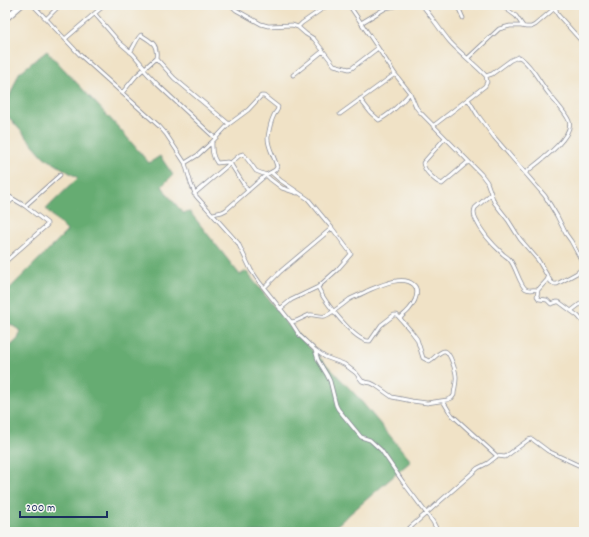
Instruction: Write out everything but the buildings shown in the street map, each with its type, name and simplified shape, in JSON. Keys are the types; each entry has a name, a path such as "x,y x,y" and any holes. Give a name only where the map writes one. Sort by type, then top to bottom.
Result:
{"highway":[{"path":"5,19 21,5"}],"street":[{"path":"33,5 81,56 160,126 185,163 194,194 238,243 251,270 300,336 325,357 344,364 356,373 362,381 371,382 392,396 427,403 452,398 454,395 456,376 447,352 443,351 429,361 423,358 417,339 397,315 390,316 381,325 372,339 367,342 358,336 333,311 318,287"},
{"path":"46,19 60,5"},
{"path":"65,39 102,7 102,5"},
{"path":"231,5 236,10 260,24 268,26 292,25 298,27 314,39 334,66 349,69 355,67 378,48"},
{"path":"298,27 328,5"},
{"path":"349,5 395,74 410,93 416,107 487,182 494,202 520,239 538,260 551,282 557,284 577,273 584,266 545,196 494,137 468,99"},
{"path":"361,23 385,6 400,5"},
{"path":"422,5 451,43 486,76 488,82 434,126"},
{"path":"458,5 463,18"},
{"path":"502,5 516,16 523,26"},
{"path":"468,58 499,29 510,26 531,27 556,6"},
{"path":"556,6 556,12 558,15 584,44"},
{"path":"94,14 130,52 157,84 215,138"},
{"path":"130,52 141,35 153,43 155,45 156,58 174,78 229,124"},
{"path":"293,75 323,51"},
{"path":"486,76 492,74 510,60 518,57 521,58 540,80 570,123 569,129 563,140 525,173"},
{"path":"122,93 136,76 156,58"},
{"path":"340,114 395,74"},
{"path":"360,99 379,120 400,104 410,93"},
{"path":"185,163 198,155 229,124 248,110 260,96 262,95 278,107 278,111 274,115 268,137 268,142 277,167 226,210 212,214"},
{"path":"445,138 423,163 425,170 438,183 442,184 468,162"},
{"path":"212,142 212,153 216,163 230,163 248,191"},
{"path":"194,194 242,154 256,171 266,175 282,188 300,194"},
{"path":"272,172 280,180 308,199 351,254 337,270 318,287 291,300 280,309"},
{"path":"25,206 60,175"},
{"path":"5,194 47,222 47,225 5,262"},
{"path":"491,194 475,208 474,215 479,226 484,234 510,260 521,283 526,289 538,290"},
{"path":"5,206 13,199"},
{"path":"264,288 281,271 332,228"},
{"path":"548,278 538,290 537,296 539,299 547,300 551,304 559,302 578,316 584,323"},
{"path":"291,322 312,314 326,316 351,299 381,285 404,281 415,286 417,296 410,310 400,318"},
{"path":"571,311 584,301"},
{"path":"315,350 318,360 330,381 338,409 361,437 370,440 381,450 433,522 438,532"},
{"path":"443,401 452,415 497,456 505,457 528,440 532,439 548,451 578,465 584,463"},
{"path":"405,532 447,497 478,468 497,456"}],"green space":[{"path":"47,51 118,127 149,163 160,156 173,175 162,186 167,194 183,213 190,212 240,275 246,271 290,327 356,395 411,461 329,532 5,532 5,351 18,339 21,331 5,321 5,293 67,231 46,209 78,178 44,157 5,113 5,108 19,73"}]}
